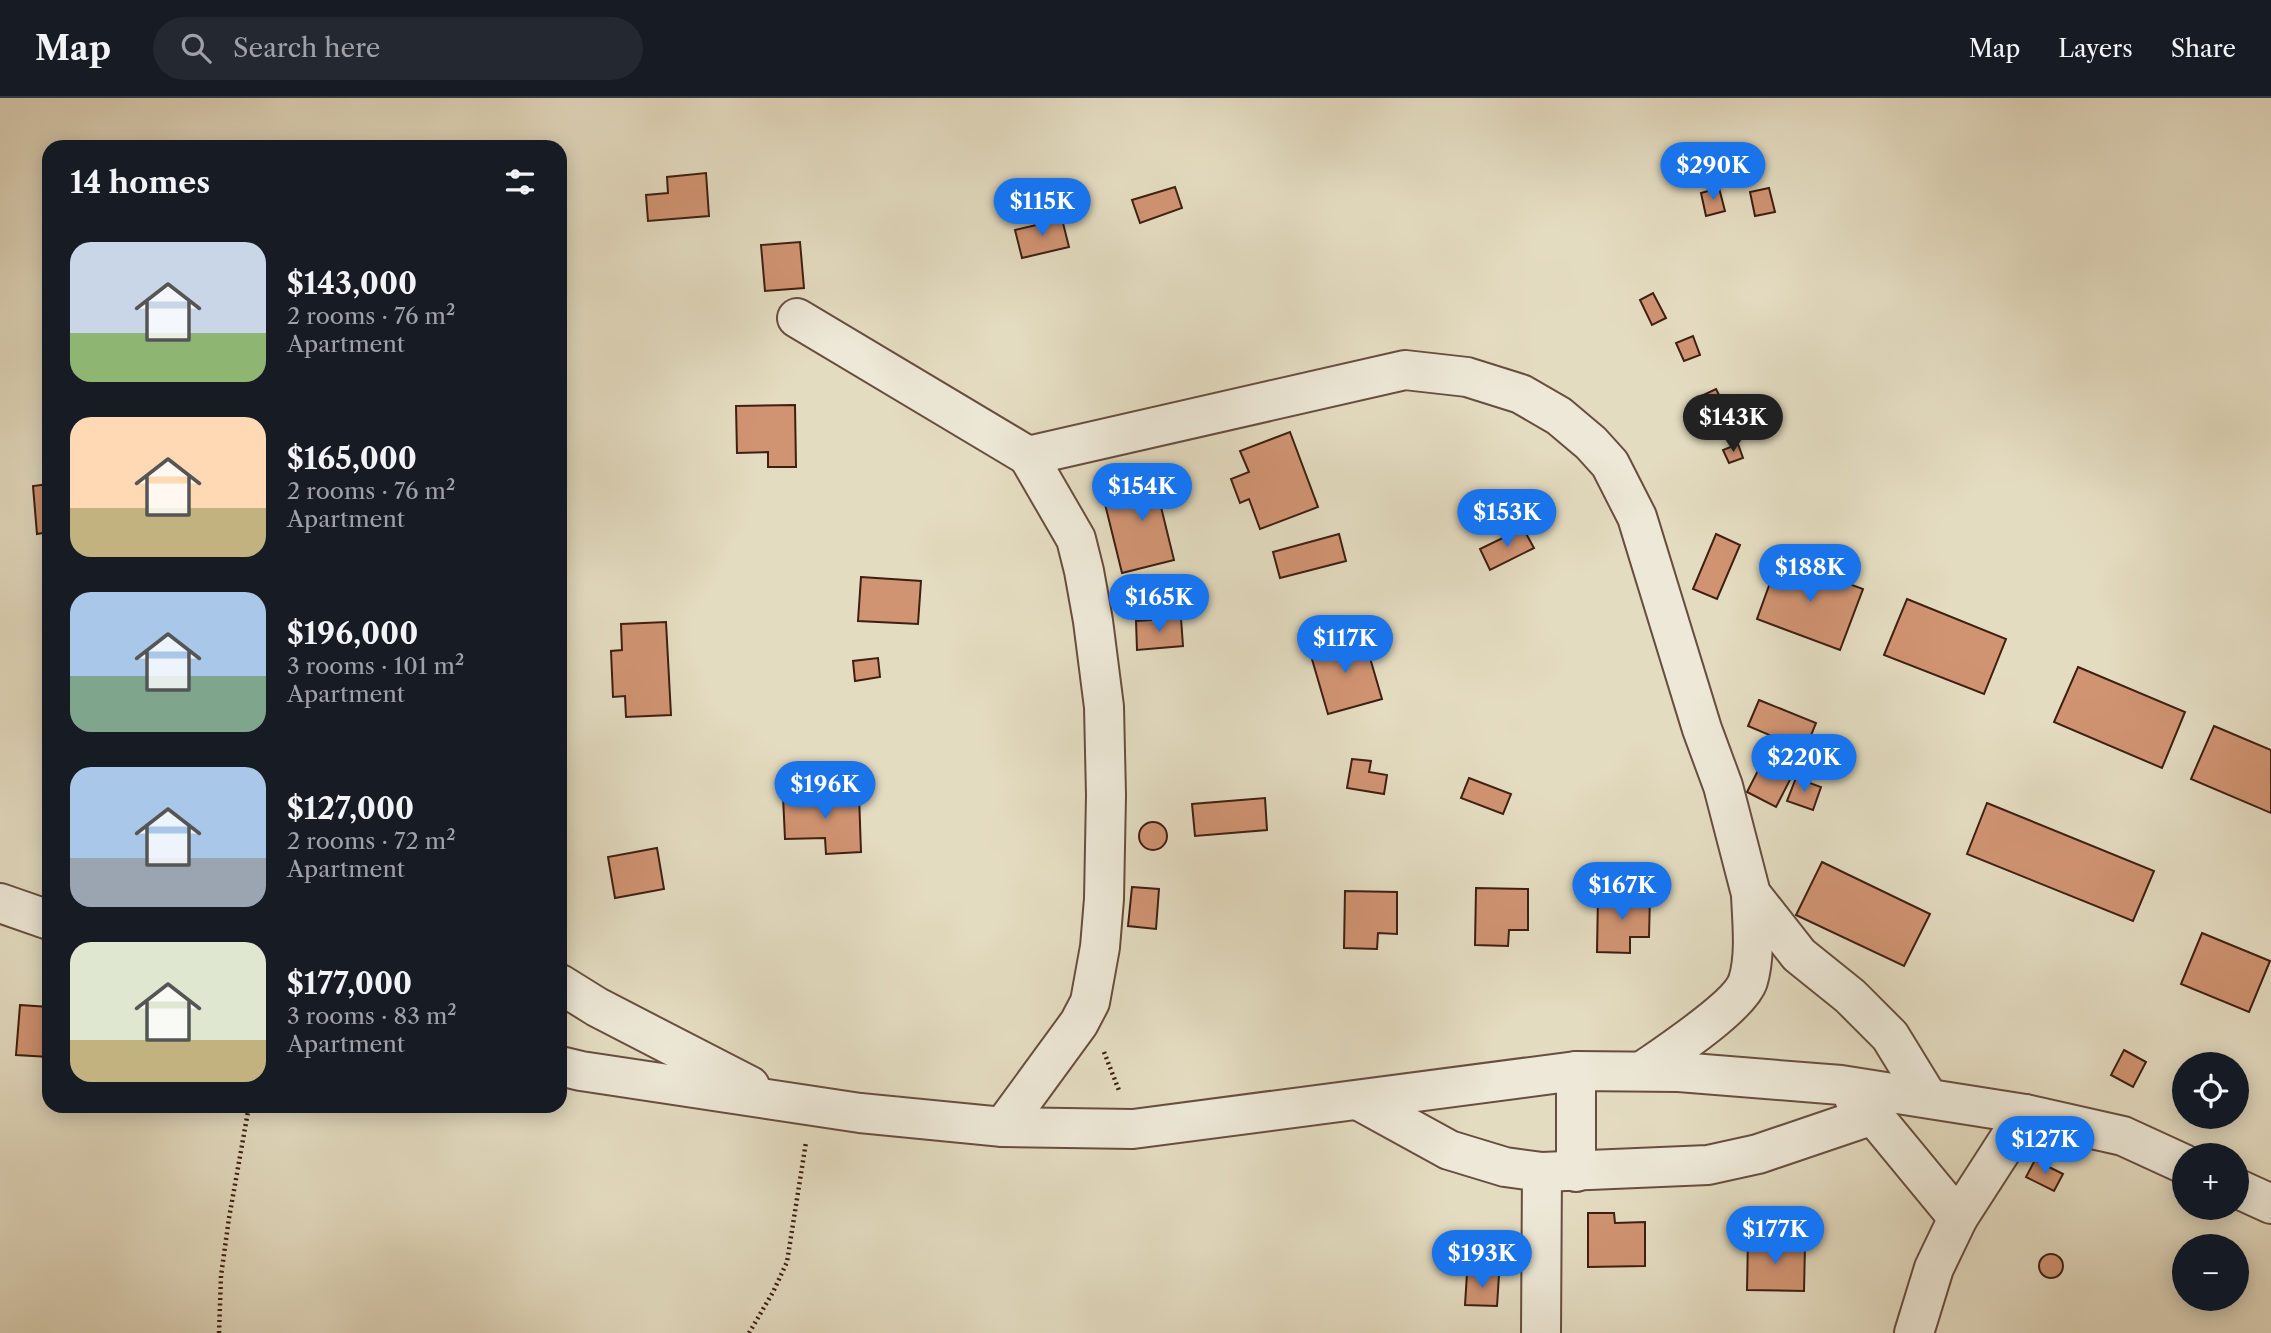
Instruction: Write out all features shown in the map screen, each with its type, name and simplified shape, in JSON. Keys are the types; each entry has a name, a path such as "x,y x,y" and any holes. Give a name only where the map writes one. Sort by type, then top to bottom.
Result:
{"street":[{"path":"797,318 1028,456 1076,540 1093,621 1104,707 1106,795 1104,899 1100,947 1090,1002 1079,1023 1003,1127"},
{"path":"1028,456 1405,370 1467,377 1521,394 1559,416 1591,443 1610,464 1637,517 1702,729 1723,786 1751,894 1753,947 1747,984 1728,1007 1644,1070"},
{"path":"1751,894 1799,955 1850,996 1890,1036 1928,1098"},
{"path":"0,903 42,918"},
{"path":"567,988 597,1007 796,1104"},
{"path":"567,1068 796,1104 1003,1127 1133,1129 1576,1070 1644,1070 1840,1084 2025,1114 2123,1136 2172,1158"},
{"path":"1541,1333 1559,1172 1576,1070"},
{"path":"1840,1084 1873,1115 1958,1218"},
{"path":"1358,1100 1449,1150 1505,1167 1559,1172 1708,1165 1758,1154 1873,1115"},
{"path":"1914,1333 1934,1268 1958,1218 2025,1114"},
{"path":"2249,1194 2271,1204"}],"path":[{"path":"1090,1002 1100,1040 1133,1129"},
{"path":"749,1333 787,1262 796,1104"},
{"path":"219,1333 221,1276 248,1113"}],"building":[{"path":"706,173 709,216 648,221 646,195 668,193 667,177"},
{"path":"1175,187 1182,208 1140,223 1132,200"},
{"path":"1719,188 1725,211 1706,216 1701,193"},
{"path":"1769,188 1775,212 1755,216 1750,192"},
{"path":"1062,219 1069,247 1022,258 1015,230"},
{"path":"800,242 804,288 765,291 761,245"},
{"path":"1653,293 1666,318 1652,325 1640,300"},
{"path":"1693,336 1700,355 1684,361 1676,343"},
{"path":"1716,389 1727,411 1709,421 1697,398"},
{"path":"795,405 796,467 768,467 768,452 737,453 736,406"},
{"path":"1290,432 1318,507 1260,529 1249,499 1240,503 1231,479 1249,472 1240,451"},
{"path":"1738,444 1743,458 1729,463 1723,450"},
{"path":"1175,476 1181,503 1161,507 1174,560 1122,573 1105,504 1120,489"},
{"path":"42,485 42,533 37,534 33,486"},
{"path":"1523,528 1534,548 1490,570 1480,549"},
{"path":"1339,534 1346,561 1280,578 1273,552"},
{"path":"1716,534 1740,545 1717,599 1693,589"},
{"path":"1779,558 1863,589 1840,650 1757,619"},
{"path":"861,577 921,581 918,624 858,621"},
{"path":"1907,599 2006,639 1984,694 1884,655"},
{"path":"1181,618 1183,646 1137,650 1136,621"},
{"path":"666,622 671,715 626,717 625,696 613,697 611,651 622,650 621,624"},
{"path":"1356,635 1361,654 1368,651 1382,699 1328,714 1309,649"},
{"path":"878,658 880,677 855,681 853,661"},
{"path":"2078,667 2185,712 2162,768 2054,722"},
{"path":"1759,700 1816,723 1805,750 1748,726"},
{"path":"2214,726 2271,750 2271,813 2191,779"},
{"path":"1765,757 1794,772 1776,807 1747,792"},
{"path":"1352,759 1371,761 1369,772 1387,775 1384,794 1347,788"},
{"path":"1469,778 1511,794 1503,814 1461,798"},
{"path":"1796,778 1821,787 1813,810 1787,801"},
{"path":"859,795 861,852 826,854 825,838 785,839 783,796"},
{"path":"1265,798 1267,830 1195,836 1192,804"},
{"path":"1987,803 2154,871 2133,921 1967,854"},
{"path":"1153,822 1163,826 1167,836 1163,846 1153,850 1143,846 1139,836 1143,826"},
{"path":"657,848 664,889 615,898 608,857"},
{"path":"1822,862 1930,914 1904,966 1796,915"},
{"path":"1132,887 1159,889 1156,929 1128,926"},
{"path":"1476,888 1528,889 1528,930 1509,930 1508,946 1475,945"},
{"path":"1345,891 1397,892 1397,934 1378,933 1377,949 1344,948"},
{"path":"1598,895 1650,896 1649,937 1630,937 1630,953 1597,952"},
{"path":"2202,933 2270,961 2249,1012 2181,984"},
{"path":"20,1005 42,1007 42,1057 16,1055"},
{"path":"2124,1050 2146,1062 2133,1087 2111,1075"},
{"path":"2035,1160 2063,1174 2054,1191 2026,1177"},
{"path":"1588,1213 1614,1213 1615,1223 1645,1222 1645,1266 1588,1267"},
{"path":"1748,1237 1772,1237 1772,1246 1805,1246 1804,1291 1747,1290"},
{"path":"2046,1254 2056,1254 2063,1261 2063,1271 2056,1278 2046,1278 2039,1271 2039,1261"},
{"path":"1467,1273 1499,1275 1497,1306 1465,1305"}]}
